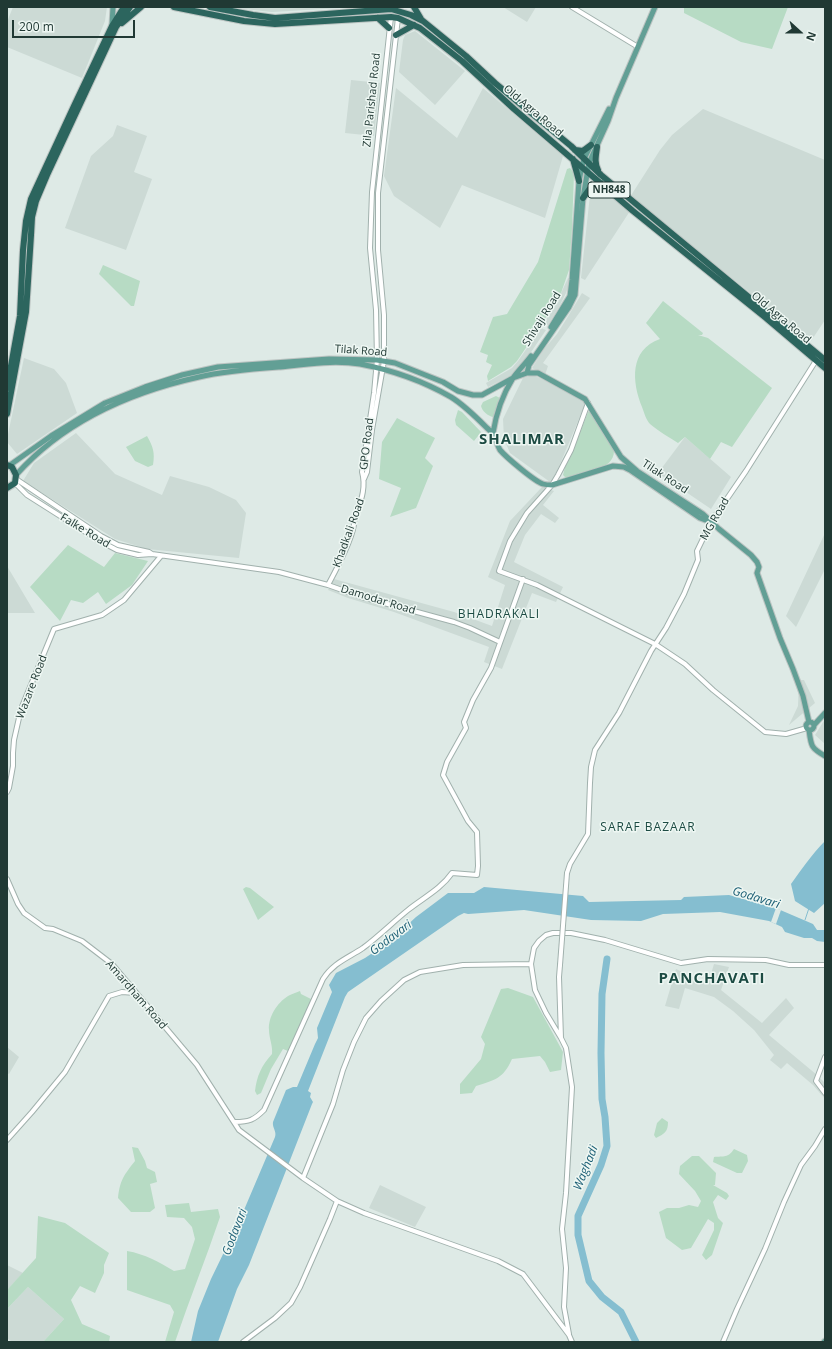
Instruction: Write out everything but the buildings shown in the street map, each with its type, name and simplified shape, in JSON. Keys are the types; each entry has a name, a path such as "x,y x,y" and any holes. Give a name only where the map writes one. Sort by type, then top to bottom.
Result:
{"highway":[{"path":"7,388 20,316 23,250 26,221 31,199 74,106 124,7"},
{"path":"7,414 26,312 32,217 36,201 114,27 130,7"},
{"path":"114,27 141,7"},
{"name":"Old Agra Road","path":"174,7 244,21 275,24 391,17 398,18 420,28 462,62 514,109 639,216 766,318 818,358 825,360"},
{"name":"Old Agra Road","path":"210,7 275,18 392,8 399,9 423,21 575,150 601,175 818,358 825,368"},
{"path":"370,11 377,7"},
{"path":"414,7 423,21"},
{"name":"Zila Parishad Road","path":"391,17 392,8"},
{"name":"Zila Parishad Road","path":"398,18 399,9"},
{"path":"378,18 389,28"},
{"path":"396,35 414,25"},
{"path":"575,150 583,151 594,146 595,164 601,175"},
{"path":"572,158 579,181"},
{"path":"583,198 591,187 601,183"},
{"path":"7,488 16,479 14,470 8,464"}],"main road":[{"path":"112,7 114,13 114,27"},
{"path":"594,146 655,7"},
{"name":"Shivaji Road","path":"493,433 495,420 500,406 513,378 546,335 570,296 579,181 584,159 594,146"},
{"name":"Shivaji Road","path":"526,373 529,365 569,307 575,295 583,198 594,146"},
{"name":"Tilak Road","path":"8,464 105,403 134,390 182,375 218,368 329,358 377,360 395,363 443,382 458,391 473,395 482,395 513,378 526,373 538,374 585,399 614,448 628,464 703,514 751,555 757,562 759,567 757,573 780,638 803,696 809,722"},
{"name":"Tilak Road","path":"16,479 28,462 46,446 92,416 136,396 175,383 222,373 284,366 338,363 358,364 398,373 451,397 462,404 493,433 501,450 517,465 538,482 544,485 552,485"},
{"path":"552,485 613,466 619,454"},
{"name":"Tilak Road","path":"613,466 624,467 630,470 700,518 711,522"},
{"path":"808,729 813,729 814,725 825,713"},
{"path":"814,725 813,722 806,724 811,743 814,750 825,756"}],"street":[{"path":"572,7 638,47"},
{"name":"Zila Parishad Road","path":"372,192 391,17"},
{"name":"Zila Parishad Road","path":"378,192 398,18"},
{"name":"GPO Road","path":"372,192 370,248 376,310 377,368 375,402"},
{"name":"GPO Road","path":"364,479 367,472 370,431 375,402 384,369 384,315 378,250 378,192"},
{"path":"372,275 380,273"},
{"name":"MG Road","path":"562,1038 559,977 567,873 570,864 588,834 591,767 596,750 619,713 651,651 684,594 698,560 697,552 711,522 746,471 818,358"},
{"path":"588,403 571,450 552,485 527,514 510,540 499,571 523,579 655,644 685,664 713,690 765,732 786,734 808,729"},
{"name":"Falke Road","path":"16,479 101,536 118,545 152,554"},
{"name":"Falke Road","path":"16,479 27,495 98,540 117,550 138,555 152,554"},
{"name":"Khadkali Road","path":"328,585 339,564 354,526 364,493 364,479"},
{"name":"Damodar Road","path":"152,554 279,572 454,622 500,642"},
{"name":"Wazare Road","path":"7,792 13,766 14,740 21,709 54,629 102,615 124,600 161,556"},
{"path":"235,1122 244,1122 256,1118 264,1110 327,972 333,966 362,949 386,930 407,911 446,882 452,873 477,875 477,832 468,821 443,775 448,762 466,728 464,722 473,700 491,668 523,579"},
{"name":"Amardham Road","path":"7,879 18,904 24,913 45,928 53,929 82,941 112,964 197,1065 239,1130 303,1178 337,1201 364,1213 498,1261 523,1274 569,1335"},
{"path":"572,1342 569,1335 564,1307 566,1268 562,1229 566,1193 572,1087 566,1048 535,990 531,964 534,948 546,935 553,933 571,933 605,940 681,963 708,959 766,960 789,965 825,965"},
{"path":"303,1178 333,1104 343,1070 354,1042 366,1018 381,1001 404,980 420,972 463,965 531,964"},
{"path":"7,1140 64,1072 109,996 122,992 135,993"},
{"path":"825,1057 816,1081 825,1093"},
{"path":"723,1342 801,1165 825,1129"},
{"path":"243,1342 275,1318 291,1302 300,1287 337,1201"}],"shaded area":[{"path":"13,7 107,7 105,21 82,78 7,47 7,22"},
{"path":"225,7 357,7 272,12"},
{"path":"503,7 536,7 527,22"},
{"path":"415,31 465,71 435,105 399,72 403,40 405,35"},
{"path":"351,80 380,83 374,136 345,133"},
{"path":"396,88 457,138 483,88 563,156 545,218 462,185 440,228 394,196 384,176"},
{"path":"703,109 825,160 825,320 811,341 630,197 660,150 672,135"},
{"path":"117,125 147,136 134,172 152,179 126,250 65,228 91,156 113,136"},
{"path":"600,188 630,211 585,280 581,278 590,195 593,189"},
{"path":"568,278 571,279 566,293 548,325 544,323 557,302"},
{"path":"582,293 590,298 543,363 548,366 545,375 532,368 544,349 557,334"},
{"path":"541,328 546,330 523,364 510,376 488,387 486,383 512,368"},
{"path":"24,358 54,369 66,383 77,413 17,454 7,442 7,439"},
{"path":"533,375 577,395 586,402 553,481 550,482 510,453 504,439 503,419 523,378"},
{"path":"76,433 115,474 162,495 170,476 209,487 236,500 246,513 239,558 147,549 115,539 23,481 34,463"},
{"path":"685,437 731,477 711,509 658,473"},
{"path":"542,487 554,491 543,505 559,518 555,523 541,514 525,535 514,562 563,587 556,602 532,593 502,669 484,662 489,647 394,612 348,598 328,590 334,579 454,612 492,626 505,585 488,577 510,521"},
{"path":"825,533 825,569 796,627 786,616"},
{"path":"7,566 35,613 7,613"},
{"path":"799,680 804,680 815,703 789,725 798,706"},
{"path":"825,719 825,744 815,735"},
{"path":"714,964 729,967 721,990 762,1023 786,998 794,1008 769,1035 825,1083 825,1099 813,1085 787,1063 781,1069 770,1060 774,1055 754,1030 733,1011 714,997 685,988 679,1009 665,1006 676,969 708,984"},
{"path":"7,1047 19,1057 9,1074 7,1073"},
{"path":"380,1185 426,1207 415,1227 369,1208"},
{"path":"7,1265 23,1273 7,1290"},
{"path":"28,1287 64,1319 43,1342 12,1342 7,1338 7,1309"}],"green space":[{"path":"684,7 788,7 772,49 741,42 684,13"},
{"path":"570,168 574,173 572,229 569,270 561,293 517,361 511,367 488,381 487,376 492,365 486,362 488,355 480,352 493,317 507,314 538,262 567,169"},
{"path":"103,265 140,281 134,306 131,306 99,274"},
{"path":"663,301 703,333 702,335 698,335 708,338 772,388 732,447 721,442 710,459 685,437 678,443 650,424 645,416 636,387 635,377 638,359 650,344 660,339 646,323"},
{"path":"496,396 501,400 493,417 489,416 481,406 483,402"},
{"path":"458,410 462,412 481,432 474,441 456,425 455,420"},
{"path":"591,410 614,451 613,458 609,463 596,470 566,478 563,475 565,467 571,456 588,412"},
{"path":"397,418 435,438 425,458 433,466 416,508 390,517 401,488 379,479 382,442"},
{"path":"147,436 154,453 153,465 148,467 135,461 126,447"},
{"path":"68,545 104,567 115,553 148,561 132,585 106,604 98,592 83,603 71,600 60,621 30,587"},
{"path":"246,887 250,888 274,907 258,920 243,889"},
{"path":"508,988 533,997 563,1052 561,1070 550,1072 540,1056 512,1059 509,1066 498,1078 476,1086 472,1093 460,1094 460,1084 481,1059 485,1044 481,1037 501,989"},
{"path":"300,991 301,994 313,1000 288,1051 283,1049 271,1069 261,1093 257,1095 255,1091 258,1076 262,1067 272,1054 269,1025 272,1015 277,1006 284,999 289,995"},
{"path":"662,1118 668,1122 667,1128 663,1134 656,1138 654,1135 657,1123"},
{"path":"132,1147 138,1148 147,1168 155,1172 157,1182 150,1184 155,1208 150,1212 131,1212 118,1198 123,1178 135,1161"},
{"path":"734,1149 747,1155 748,1161 742,1173 737,1173 713,1162 714,1157 728,1155"},
{"path":"692,1156 699,1156 716,1173 715,1185 713,1185 727,1193 729,1196 726,1200 718,1195 713,1202 718,1218 723,1223 712,1255 706,1260 702,1255 714,1230 714,1223 708,1219 691,1248 682,1250 666,1238 659,1212 667,1208 679,1208 689,1205 698,1207 701,1201 695,1191 679,1174 680,1166"},
{"path":"189,1203 191,1212 218,1209 220,1217 175,1342 165,1342 174,1312 170,1305 127,1290 127,1251 146,1256 174,1271 185,1269 195,1239 192,1227 184,1218 167,1217 165,1205"},
{"path":"38,1216 65,1223 109,1253 104,1265 104,1273 95,1293 80,1286 71,1300 82,1324 110,1336 109,1342 43,1342 64,1319 28,1287 7,1309 7,1290 36,1258"}],"water":[{"path":"825,841 825,903 814,913 795,901 791,884"},
{"name":"Godavari","path":"484,887 583,896 589,902 681,900 684,897 729,895 778,909 813,924 817,930 825,930 825,942 817,941 812,938 804,938 785,932 782,927 769,921 720,912 663,914 641,921 591,920 524,910 464,913 458,916 348,992 308,1091 311,1093 310,1097 313,1102 249,1265 237,1289 218,1342 191,1342 198,1311 211,1279 241,1217 275,1137 273,1122 286,1090 297,1087 318,1038 317,1028 332,992 329,985 336,973 365,958 389,942 416,917 448,893 474,893"}],"pier":[{"path":"776,908 781,910 776,924 771,922"}],"waterway":[{"path":"805,920 809,908"},
{"name":"Waghadi","path":"607,959 602,994 601,1053 602,1099 607,1146 601,1165 578,1216 578,1235 589,1281 602,1297 621,1312 636,1342"}],"district":[{"name":"SHALIMAR","path":"522,440"},
{"name":"BHADRAKALI","path":"499,615"},
{"name":"SARAF BAZAAR","path":"648,828"},
{"name":"PANCHAVATI","path":"712,979"}]}
